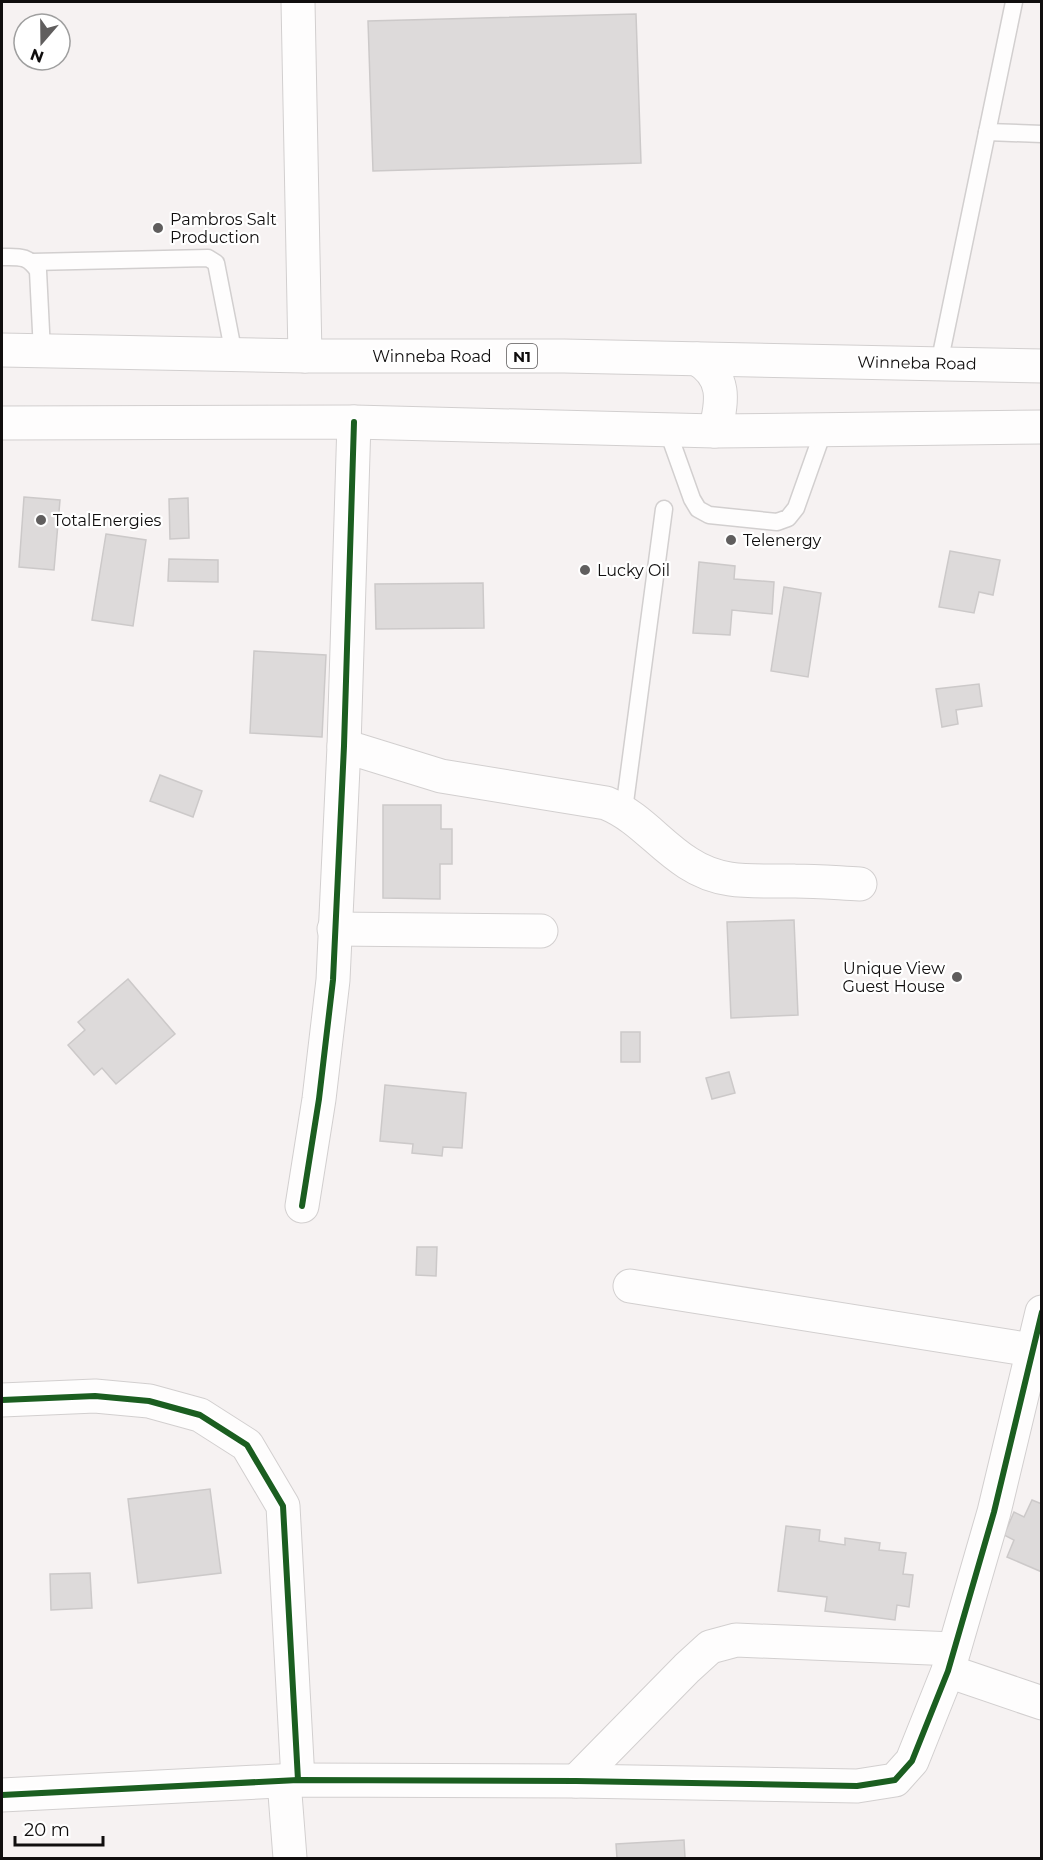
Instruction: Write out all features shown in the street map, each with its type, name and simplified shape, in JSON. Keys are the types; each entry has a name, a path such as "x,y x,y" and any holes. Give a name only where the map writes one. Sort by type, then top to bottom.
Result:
{"main road":[{"path":"298,2 305,356"},
{"name":"Winneba Road","path":"2,350 305,356 564,356 1041,366"},
{"path":"697,359 709,366 721,389 721,405 715,431"},
{"path":"2,423 354,422 715,431 1041,427"},
{"path":"302,1206 319,1099 333,981 344,746 354,422"},
{"path":"344,746 441,777 606,803 624,810 688,863 725,879 752,882 860,884"},
{"path":"334,929 541,931"},
{"path":"630,1286 1032,1350"},
{"path":"2,1795 291,1781 576,1781 858,1786 895,1780 912,1761 951,1660 994,1512 1041,1312"},
{"path":"2,1400 96,1396 149,1401 200,1415 247,1445 283,1506 291,1781 290,1858"},
{"path":"576,1781 687,1668 711,1647 736,1640 951,1660 1041,1703"}],"lane":[{"path":"939,364 1014,2"},
{"path":"987,132 1041,134"},
{"path":"2,257 20,257 32,262 208,258 216,263 234,355"},
{"path":"32,262 38,271 42,351"},
{"path":"668,429 692,499 698,509 709,515 777,522 788,518 796,508 824,429"},
{"path":"624,810 664,509"}],"building":[{"path":"636,14 641,163 373,171 368,21"},
{"path":"24,497 60,500 54,570 19,567"},
{"path":"188,498 189,538 170,539 169,499"},
{"path":"106,534 146,540 133,626 92,620"},
{"path":"950,551 1000,560 993,595 979,592 974,613 939,607"},
{"path":"169,559 218,560 218,582 168,581"},
{"path":"699,562 735,566 734,579 774,582 772,614 732,610 730,635 693,633"},
{"path":"483,583 484,628 376,629 375,584"},
{"path":"784,587 821,593 808,677 771,671"},
{"path":"254,651 326,655 322,737 250,733"},
{"path":"979,684 982,706 956,710 958,724 942,727 936,689"},
{"path":"160,775 202,791 193,817 150,801"},
{"path":"383,805 441,805 441,829 452,829 452,864 440,864 440,899 383,898"},
{"path":"794,920 798,1015 731,1018 727,922"},
{"path":"128,979 175,1034 116,1084 102,1068 94,1075 68,1045 85,1030 78,1022"},
{"path":"621,1032 640,1032 640,1062 621,1062"},
{"path":"729,1072 735,1093 712,1099 706,1078"},
{"path":"385,1085 466,1093 462,1148 443,1147 442,1156 412,1153 413,1144 380,1141"},
{"path":"417,1247 437,1247 436,1276 416,1275"},
{"path":"210,1489 221,1573 138,1583 128,1499"},
{"path":"1032,1500 1042,1504 1042,1572 1007,1557 1014,1540 1004,1535 1014,1512 1024,1517"},
{"path":"786,1526 820,1530 819,1541 845,1545 845,1538 880,1543 879,1550 906,1553 903,1574 913,1575 909,1607 897,1605 895,1620 825,1611 827,1597 778,1591"},
{"path":"90,1573 92,1608 51,1610 50,1574"},
{"path":"684,1840 685,1858 617,1858 616,1844"}],"cycle path":[{"path":"302,1206 319,1099 333,980 344,746 354,422"},
{"path":"2,1795 298,1780 576,1781 857,1786 895,1780 912,1761 948,1671 994,1512 1042,1312"},
{"path":"2,1400 95,1396 149,1401 200,1415 247,1445 283,1506 298,1780"}],"place":[{"name":"Pambros Salt Production","path":"158,228"},
{"name":"TotalEnergies","path":"41,520"},
{"name":"Telenergy","path":"731,540"},
{"name":"Lucky Oil","path":"585,570"},
{"name":"Unique View Guest House","path":"957,977"}]}
